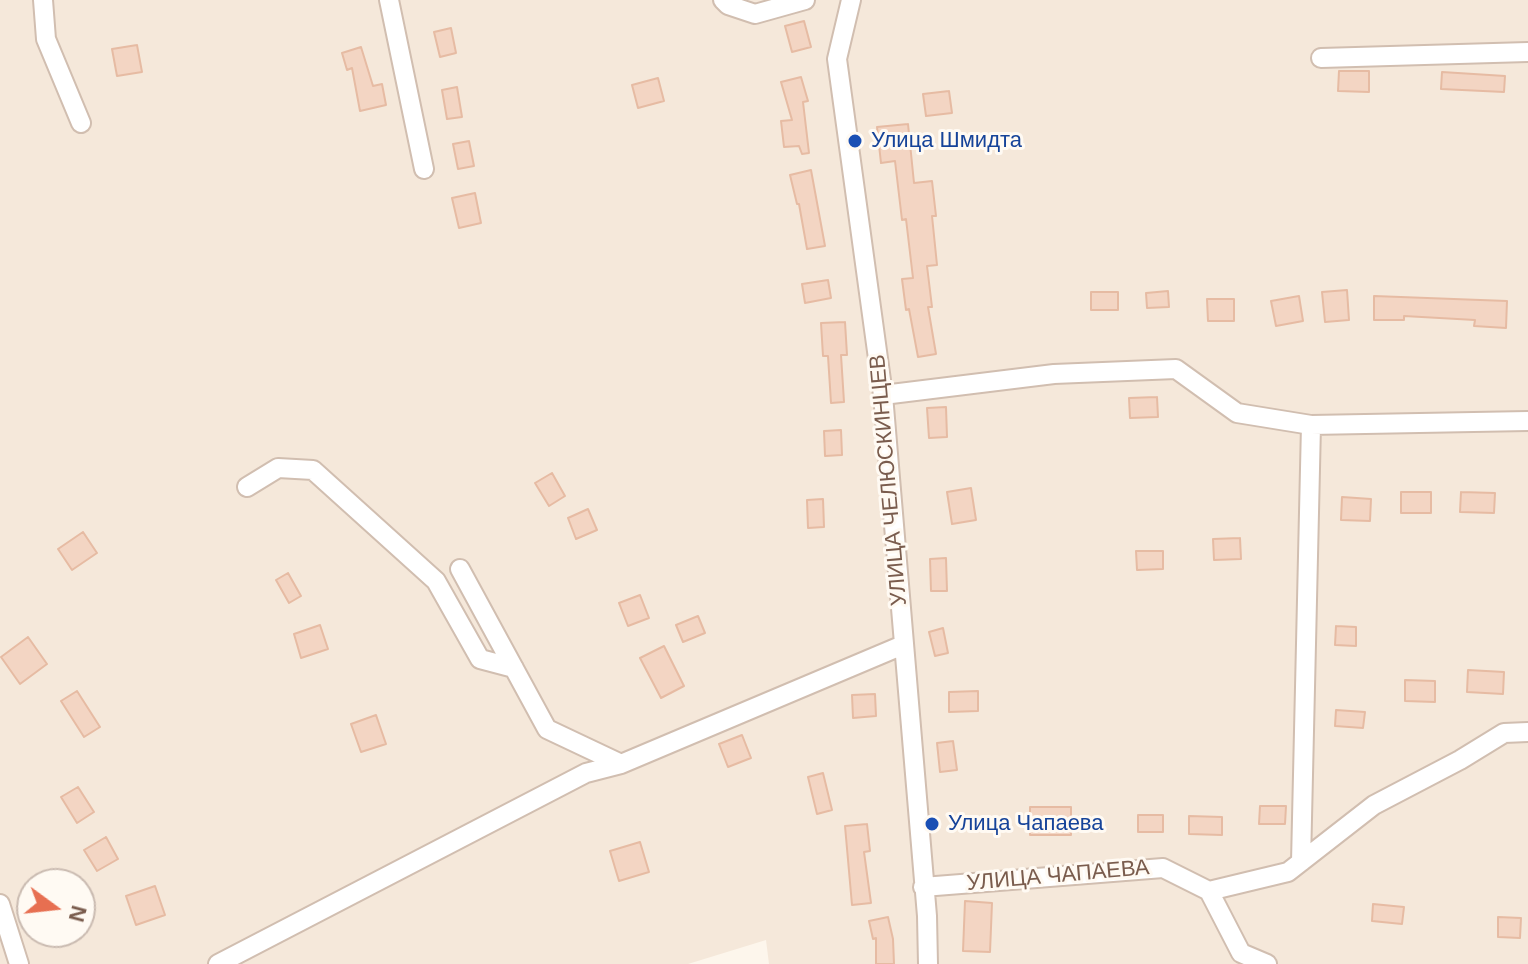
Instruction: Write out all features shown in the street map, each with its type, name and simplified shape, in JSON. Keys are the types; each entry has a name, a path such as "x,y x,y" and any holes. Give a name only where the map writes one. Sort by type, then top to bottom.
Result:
{"street":[{"path":"43,0 46,39 81,123"},
{"path":"389,0 424,169"},
{"path":"723,0 728,5 755,14 805,0"},
{"name":"УЛИЦА ЧЕЛЮСКИНЦЕВ","path":"850,0 837,59 883,395 928,964"},
{"path":"1321,58 1528,52"},
{"path":"883,395 1054,374 1176,369 1237,413 1311,425 1528,421"},
{"path":"1301,862 1311,425"},
{"path":"247,487 278,468 313,470 436,581 480,659 514,668"},
{"path":"460,569 547,729 621,764"},
{"path":"218,964 586,773 621,764 903,645"},
{"path":"1267,964 1241,953 1209,891 1288,872 1374,805 1504,733 1528,732"},
{"name":"УЛИЦА ЧАПАЕВА","path":"923,887 1163,868 1209,891"},
{"path":"0,904 19,964"}],"shaded area":[{"path":"0,0 1528,0 1528,964 769,964 766,940 688,964 0,964"}],"building":[{"path":"804,21 811,47 792,52 785,26"},
{"path":"451,28 456,53 440,57 434,32"},
{"path":"137,45 142,72 117,76 112,49"},
{"path":"361,47 373,86 382,84 386,105 360,111 352,68 347,70 342,53"},
{"path":"1339,71 1369,71 1369,92 1338,91"},
{"path":"1442,72 1505,76 1504,92 1441,89"},
{"path":"801,77 808,101 803,102 809,153 802,154 799,146 784,147 781,121 792,120 781,82"},
{"path":"658,78 664,101 638,108 632,85"},
{"path":"457,87 462,117 447,119 442,90"},
{"path":"949,91 952,113 926,116 923,94"},
{"path":"908,124 914,183 932,181 936,216 932,216 937,265 927,266 932,307 928,307 936,354 918,357 902,279 913,278 906,219 902,220 895,161 881,163 877,127"},
{"path":"469,141 474,166 458,169 453,144"},
{"path":"811,170 825,246 807,249 790,175"},
{"path":"475,193 481,223 459,228 452,198"},
{"path":"828,280 831,298 805,303 802,284"},
{"path":"1347,290 1349,320 1325,322 1322,292"},
{"path":"1168,291 1169,307 1147,308 1146,293"},
{"path":"1091,292 1118,292 1118,310 1091,310"},
{"path":"1299,296 1303,321 1276,326 1271,301"},
{"path":"1374,296 1507,301 1506,328 1474,326 1475,320 1404,316 1404,320 1374,320"},
{"path":"1207,299 1234,299 1234,321 1208,321"},
{"path":"845,322 847,355 841,355 844,402 831,403 828,356 823,356 821,323"},
{"path":"1157,397 1158,417 1130,418 1129,398"},
{"path":"946,407 947,437 929,438 927,408"},
{"path":"841,430 842,455 825,456 824,431"},
{"path":"552,473 565,496 549,506 535,483"},
{"path":"971,488 976,520 952,524 947,492"},
{"path":"1401,492 1431,492 1431,513 1401,513"},
{"path":"1461,492 1495,493 1494,513 1460,512"},
{"path":"1342,497 1371,499 1370,521 1341,520"},
{"path":"823,499 824,527 808,528 807,500"},
{"path":"588,509 597,530 576,539 568,518"},
{"path":"83,532 97,553 72,570 58,549"},
{"path":"1240,538 1241,559 1214,560 1213,539"},
{"path":"1136,551 1163,551 1163,569 1137,570"},
{"path":"946,558 947,591 931,591 930,559"},
{"path":"288,573 301,596 289,603 276,580"},
{"path":"640,595 649,618 628,626 619,603"},
{"path":"698,616 705,633 683,642 676,625"},
{"path":"320,625 328,649 301,658 294,634"},
{"path":"1336,626 1356,627 1356,646 1335,645"},
{"path":"943,628 948,653 935,656 929,632"},
{"path":"28,637 47,664 20,684 1,657"},
{"path":"664,646 684,686 661,698 640,658"},
{"path":"1468,670 1504,672 1503,694 1467,692"},
{"path":"1405,680 1435,681 1435,702 1405,701"},
{"path":"77,691 100,727 84,737 61,701"},
{"path":"978,691 978,711 949,712 949,692"},
{"path":"875,694 876,716 853,718 852,695"},
{"path":"1336,710 1365,712 1363,728 1335,726"},
{"path":"376,715 386,744 361,752 351,724"},
{"path":"742,735 751,758 728,767 719,744"},
{"path":"953,741 957,770 940,772 937,743"},
{"path":"823,773 832,810 817,814 808,777"},
{"path":"78,787 94,812 77,823 61,797"},
{"path":"1260,806 1286,806 1285,824 1259,824"},
{"path":"1030,807 1071,807 1071,835 1030,835"},
{"path":"1138,815 1163,815 1163,832 1138,832"},
{"path":"1189,816 1222,817 1222,835 1189,834"},
{"path":"867,824 870,851 864,852 871,903 852,905 845,826"},
{"path":"106,837 118,859 97,871 84,850"},
{"path":"640,842 649,872 619,881 610,851"},
{"path":"155,886 165,915 136,925 126,896"},
{"path":"965,901 992,903 990,952 963,951"},
{"path":"1373,904 1404,907 1402,924 1372,921"},
{"path":"888,917 894,964 876,964 876,938 873,939 869,921"},
{"path":"1498,917 1521,918 1520,938 1498,937"}],"place":[{"name":"Улица Шмидта","path":"855,141"},
{"name":"Улица Чапаева","path":"932,824"}]}
